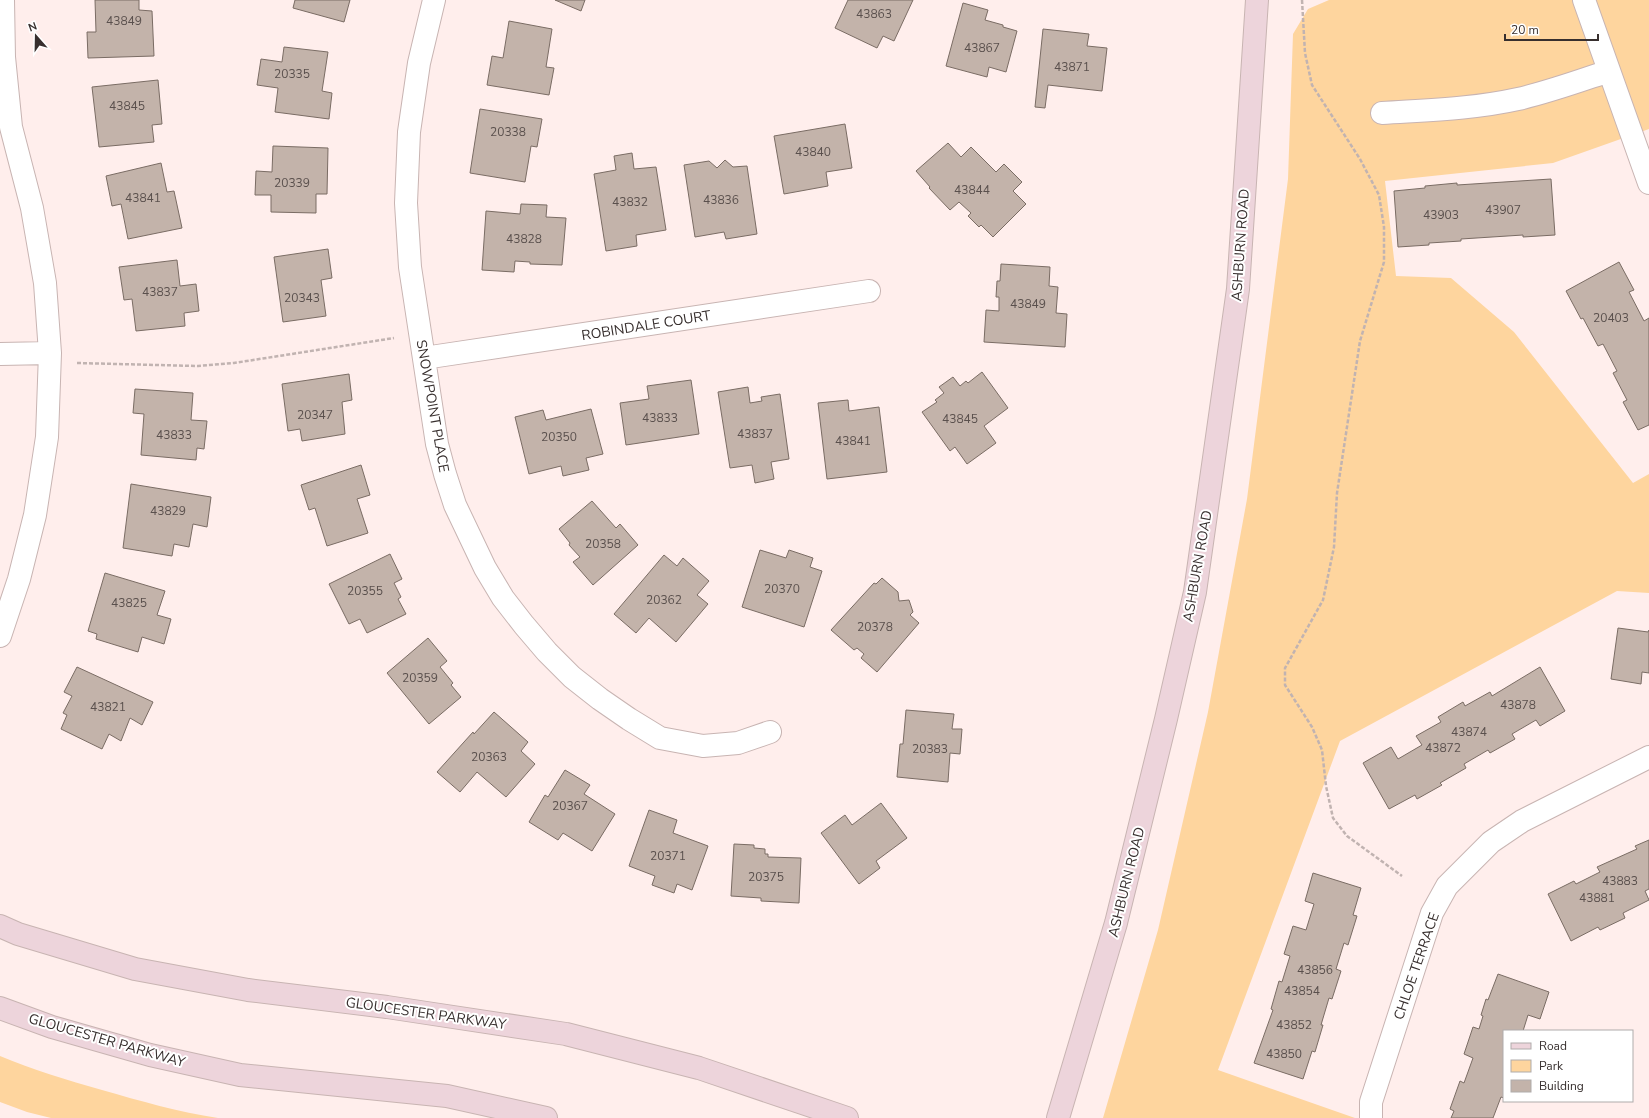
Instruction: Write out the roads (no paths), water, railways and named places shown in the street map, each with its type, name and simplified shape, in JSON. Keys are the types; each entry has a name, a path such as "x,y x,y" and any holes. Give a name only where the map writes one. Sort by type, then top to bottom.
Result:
{"main road":[{"name":"ASHBURN ROAD","path":"1058,1118 1116,923 1195,592 1238,289 1257,0"},
{"name":"GLOUCESTER PARKWAY","path":"0,926 18,934 135,969 248,990 387,1007 566,1034 699,1068 847,1118"},
{"name":"GLOUCESTER PARKWAY","path":"0,1008 52,1027 150,1055 240,1075 447,1096 546,1118"}],"street":[{"path":"0,636 19,579 35,515 47,437 50,357 46,283 32,208 11,127 4,57 3,0"},
{"name":"SNOWPOINT PLACE","path":"434,0 419,63 409,132 406,203 410,267 437,444 455,505 485,568 503,598 524,625 547,652 572,677 629,720 660,738 703,746 738,743 770,732"},
{"path":"1584,0 1649,183"},
{"path":"1382,113 1467,107 1518,99 1542,93 1608,71"},
{"name":"ROBINDALE COURT","path":"424,358 869,291"},
{"path":"0,354 50,357"},
{"name":"CHLOE TERRACE","path":"1371,1118 1371,1102 1432,913 1447,886 1491,842 1522,821 1649,757"}]}
